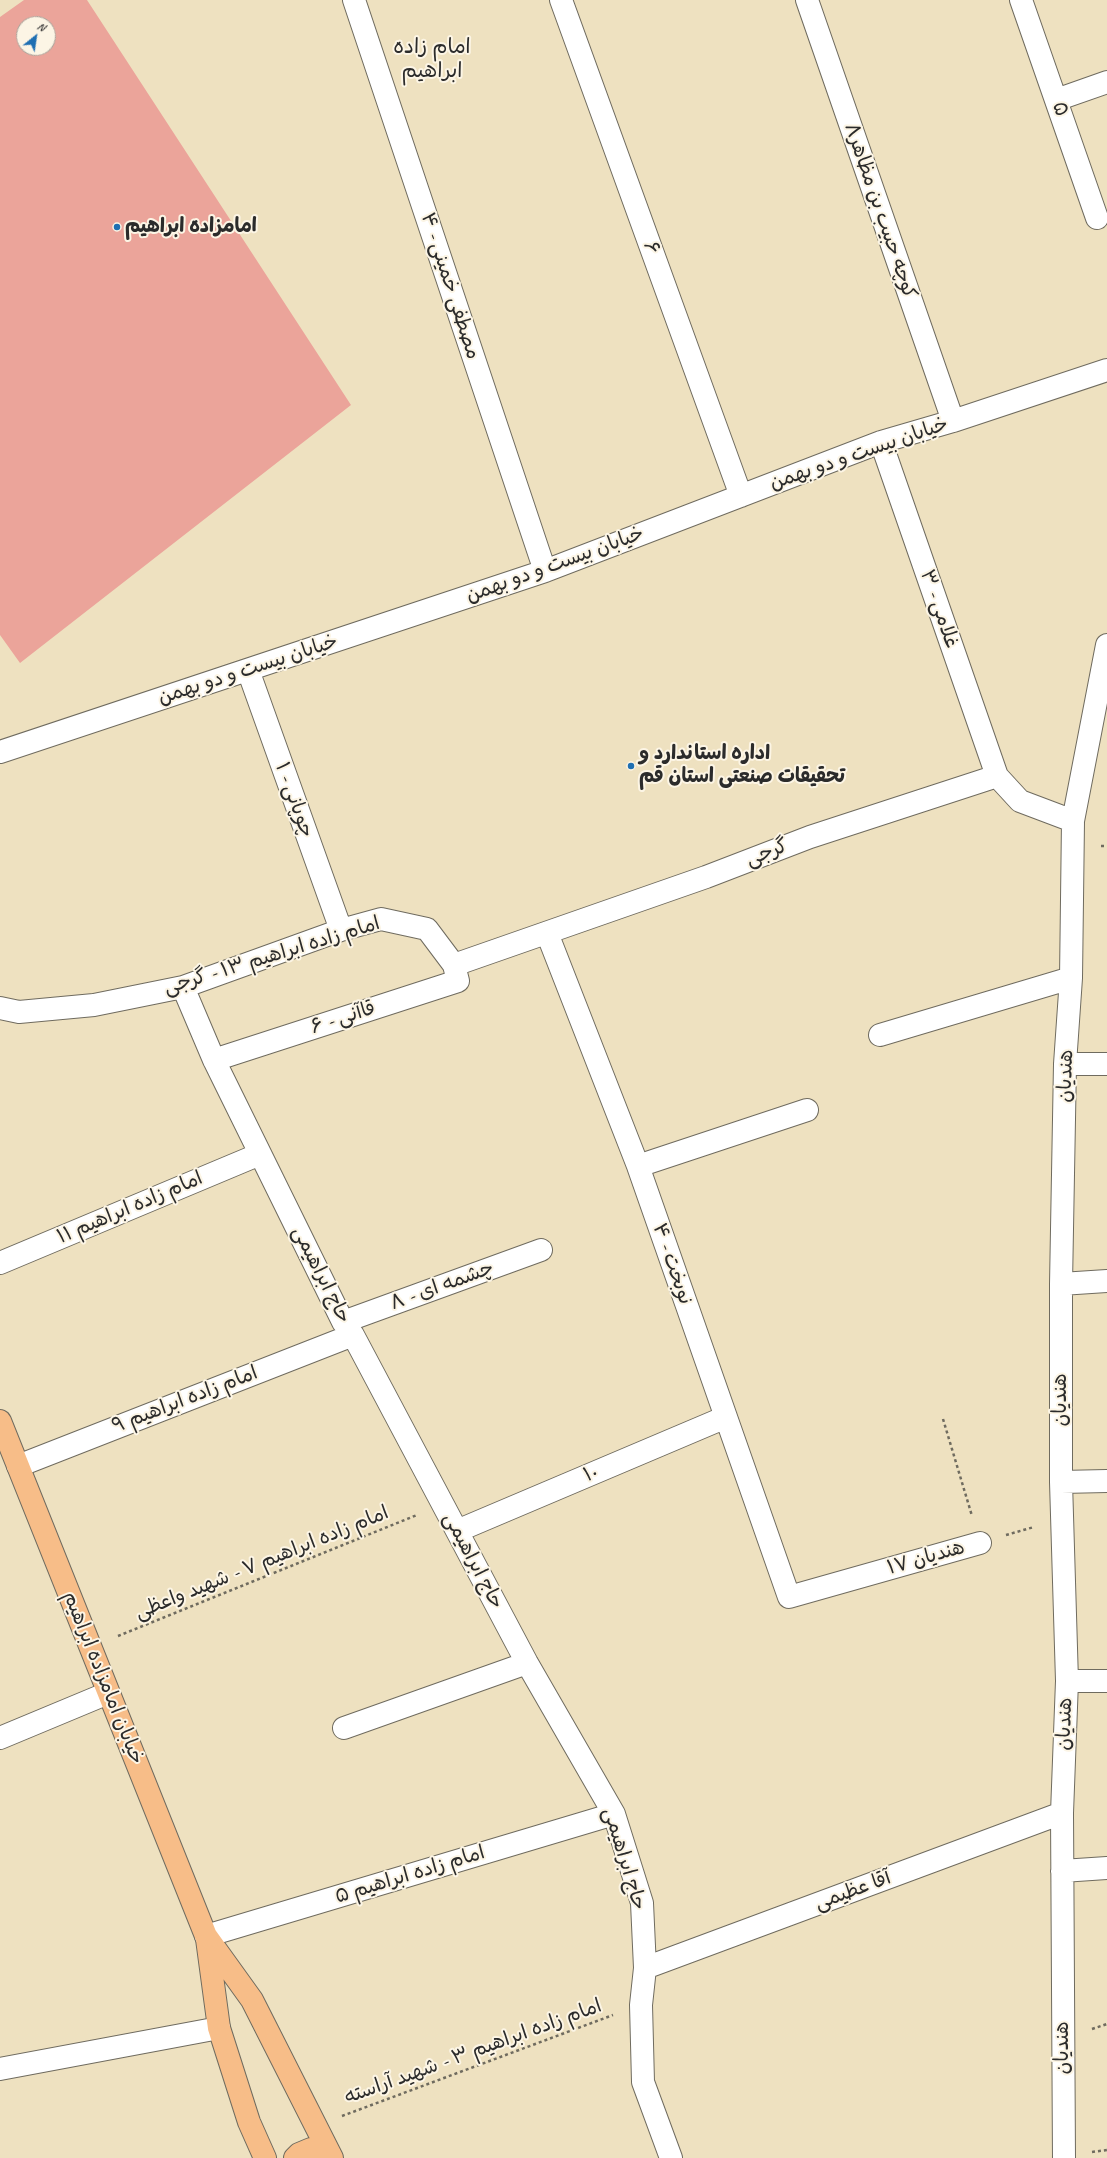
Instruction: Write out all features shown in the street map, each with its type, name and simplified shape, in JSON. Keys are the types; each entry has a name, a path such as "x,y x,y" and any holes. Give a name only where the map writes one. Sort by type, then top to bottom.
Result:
{"main road":[{"name":"خیابان امامزاده ابراهیم","path":"0,1420 206,1936 252,2000 331,2158"},
{"name":"خیابان امامزاده ابراهیم","path":"206,1936 219,2028 249,2122 265,2158"},
{"path":"294,2158 299,2154 312,2149 331,2158"}],"street":[{"name":"۴ - مصطفی خمینی","path":"354,0 545,572"},
{"name":"۶","path":"561,0 741,496"},
{"name":"کوچه حبیب بن مظاهر۸","path":"807,0 953,421"},
{"name":"۵","path":"1021,0 1097,218"},
{"path":"1056,100 1107,82"},
{"name":"خیابان بیست و دو بهمن","path":"0,752 545,572 881,442 953,421 1107,370"},
{"name":"۳ - غلامی","path":"881,442 997,776"},
{"name":"هندیان","path":"1064,2158 1062,1813 1067,1681 1060,1482 1060,1284 1065,1064 1071,978 1073,821 1107,645"},
{"name":"۱ - چوپانی","path":"248,670 341,930"},
{"path":"997,776 1020,801 1073,821"},
{"name":"گرجی","path":"454,965 706,877 810,837 997,776"},
{"name":"امام زاده ابراهیم ۱۳ - گرجی","path":"0,1008 19,1012 94,1005 183,987 341,930 381,919 427,929 454,965"},
{"name":"۴ - نوبخت","path":"547,933 638,1166 790,1597"},
{"name":"۶ - قاآنی","path":"214,1060 458,981 454,965"},
{"path":"880,1035 1071,978"},
{"name":"حاج ابراهیمی","path":"183,987 214,1060 348,1329 527,1663 614,1814 642,1904 645,1968 641,2005 643,2082 671,2158"},
{"path":"1065,1064 1107,1064"},
{"path":"638,1166 807,1110"},
{"name":"امام زاده ابراهیم ۱۱","path":"0,1262 260,1154"},
{"name":"۸ - چشمه ای","path":"348,1329 541,1250"},
{"path":"1060,1284 1107,1282"},
{"name":"امام زاده ابراهيم ۹","path":"18,1466 348,1329"},
{"name":"۱۰","path":"457,1531 726,1417"},
{"path":"1060,1482 1107,1481"},
{"name":"هندیان ۱۷","path":"790,1597 980,1543"},
{"path":"344,1728 527,1663"},
{"path":"1067,1681 1107,1681"},
{"path":"0,1738 108,1693"},
{"name":"آقا عظیمی","path":"645,1968 1062,1813"},
{"name":"امام زاده ابراهیم ۵","path":"206,1936 614,1814"},
{"path":"1062,1871 1107,1868"},
{"path":"0,2069 219,2028"}],"path":[{"path":"943,1419 980,1543"},
{"name":"امام زاده ابراهیم ۷ - شهید واعظی","path":"91,1647 443,1504"},
{"name":"هندیان ۱۷","path":"980,1543 1062,1519"},
{"name":"امام زاده ابراهیم ۳ - شهید آراسته","path":"315,2125 641,2005"}],"building":[{"name":"امامزاده ابراهیم","path":"24,0 87,0 351,405 20,663 0,635 0,17"}],"place":[{"name":"امامزاده ابراهیم","path":"117,227"},
{"name":"اداره استاندارد و تحقیقات صنعتی استان قم","path":"631,766"}],"district":[{"name":"امام زاده ابراهیم","path":"432,59"}]}
